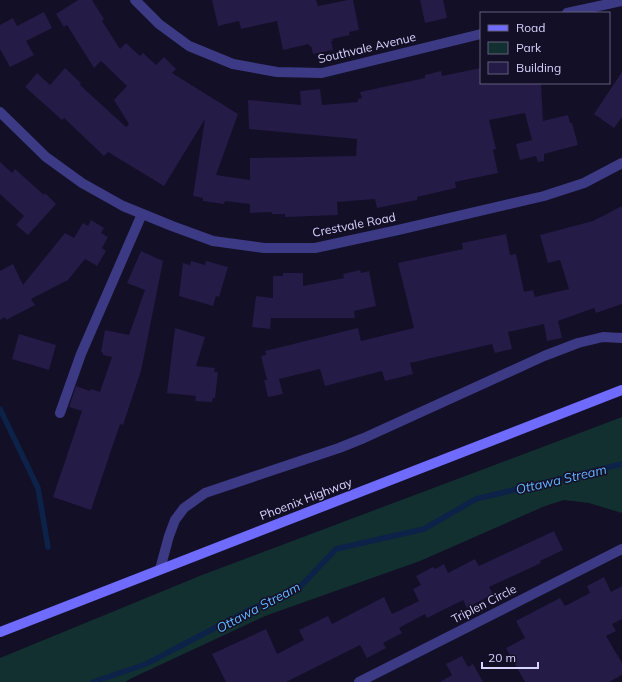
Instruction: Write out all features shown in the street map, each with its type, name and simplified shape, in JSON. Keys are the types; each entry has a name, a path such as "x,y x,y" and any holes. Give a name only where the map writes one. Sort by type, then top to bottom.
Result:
{"main road":[{"name":"Phoenix Highway","path":"0,632 622,390"}],"street":[{"name":"Southvale Avenue","path":"135,0 159,24 189,46 233,64 277,72 322,74 480,34"},
{"path":"569,12 588,4 622,1"},
{"name":"Crestvale Road","path":"0,112 46,157 82,183 123,206 213,241 264,248 315,248 544,196 584,183 622,163"},
{"path":"60,412 81,354 142,214"},
{"path":"160,569 175,520 184,508 205,493 339,448 364,438 544,356 578,344 603,338 622,338"},
{"name":"Triplen Circle","path":"359,682 622,549"}],"green space":[{"path":"622,417 622,513 589,503 564,500 545,506 420,561 265,616 125,682 0,682 0,658 202,575"}],"building":[{"path":"78,0 92,0 104,19 102,21 120,49 126,43 140,56 143,53 156,65 164,57 176,69 172,73 238,114 216,175 250,180 250,158 356,156 357,139 249,129 248,100 301,105 300,91 320,89 322,105 358,102 358,99 362,98 360,92 425,78 425,75 441,71 442,76 480,68 480,84 541,84 543,121 568,115 570,123 572,123 578,145 544,154 544,161 538,162 536,156 520,160 516,144 532,140 525,113 489,120 496,149 493,150 498,173 455,182 456,188 417,197 417,200 377,208 375,199 337,202 338,215 285,217 285,214 272,214 272,212 250,213 250,204 225,201 224,204 203,201 203,198 193,196 205,119 164,186 108,152 104,156 64,118 62,120 25,87 37,73 50,85 65,68 81,83 80,85 126,127 129,124 114,100 127,86 101,61 94,68 67,25 64,27 56,14"},
{"path":"212,0 316,0 318,6 353,0 359,30 349,32 350,35 332,39 333,50 313,54 309,44 283,50 277,21 241,29 239,21 218,26"},
{"path":"420,0 443,0 447,18 425,23"},
{"path":"44,12 52,28 26,41 34,55 10,67 0,49 0,25 13,18 17,26"},
{"path":"622,72 622,117 614,128 594,114"},
{"path":"0,162 12,173 15,169 44,195 45,193 56,204 28,235 16,225 24,216 0,194"},
{"path":"622,206 622,304 596,313 594,308 558,321 562,338 547,341 544,324 508,332 512,349 495,353 492,344 410,363 413,374 385,381 382,371 325,386 320,369 279,379 283,394 268,397 264,380 267,380 261,356 266,355 265,351 358,328 361,341 414,328 398,263 463,249 462,243 506,234 510,255 516,254 524,292 533,290 535,297 569,289 560,260 548,263 540,235 593,221"},
{"path":"91,220 104,228 101,233 108,237 102,248 106,251 97,266 85,259 67,281 31,299 35,305 6,320 5,317 0,320 0,271 13,264 23,285 65,233 74,238 83,223 88,226"},
{"path":"141,251 163,261 141,371 123,425 120,424 91,510 53,497 82,411 69,407 76,386 90,391 91,389 100,392 112,357 103,355 101,352 105,330 129,335 145,290 127,283"},
{"path":"191,261 205,265 206,261 228,267 219,297 216,296 213,306 179,296 183,263 190,265"},
{"path":"360,270 361,273 369,271 376,306 354,311 355,318 271,318 270,329 252,327 256,296 273,298 273,276 283,276 283,273 303,273 303,286 344,278 343,274"},
{"path":"175,328 205,337 196,366 215,368 214,372 218,372 215,398 213,398 212,402 195,401 196,396 167,393"},
{"path":"19,334 56,345 49,370 12,359"},
{"path":"554,531 563,550 540,561 541,563 489,587 493,594 467,608 463,600 427,618 425,614 399,628 402,633 383,643 386,648 367,658 360,645 286,682 226,682 212,654 266,629 277,654 304,640 299,630 328,616 332,624 384,597 392,614 419,601 413,589 421,585 416,576 433,567 435,569 444,564 448,573 475,559 479,566"},
{"path":"604,577 611,592 622,586 622,619 612,624 616,631 606,636 622,663 622,675 609,682 525,682 506,648 525,638 516,621 560,598 565,606 590,593 587,586"},
{"path":"462,656 468,667 473,664 483,682 440,682 452,675 446,664"}],"waterway":[{"path":"0,409 38,488 48,547"},
{"name":"Ottawa Stream","path":"93,682 146,664 251,609 300,587 336,549 424,529 476,499 622,464"}]}
